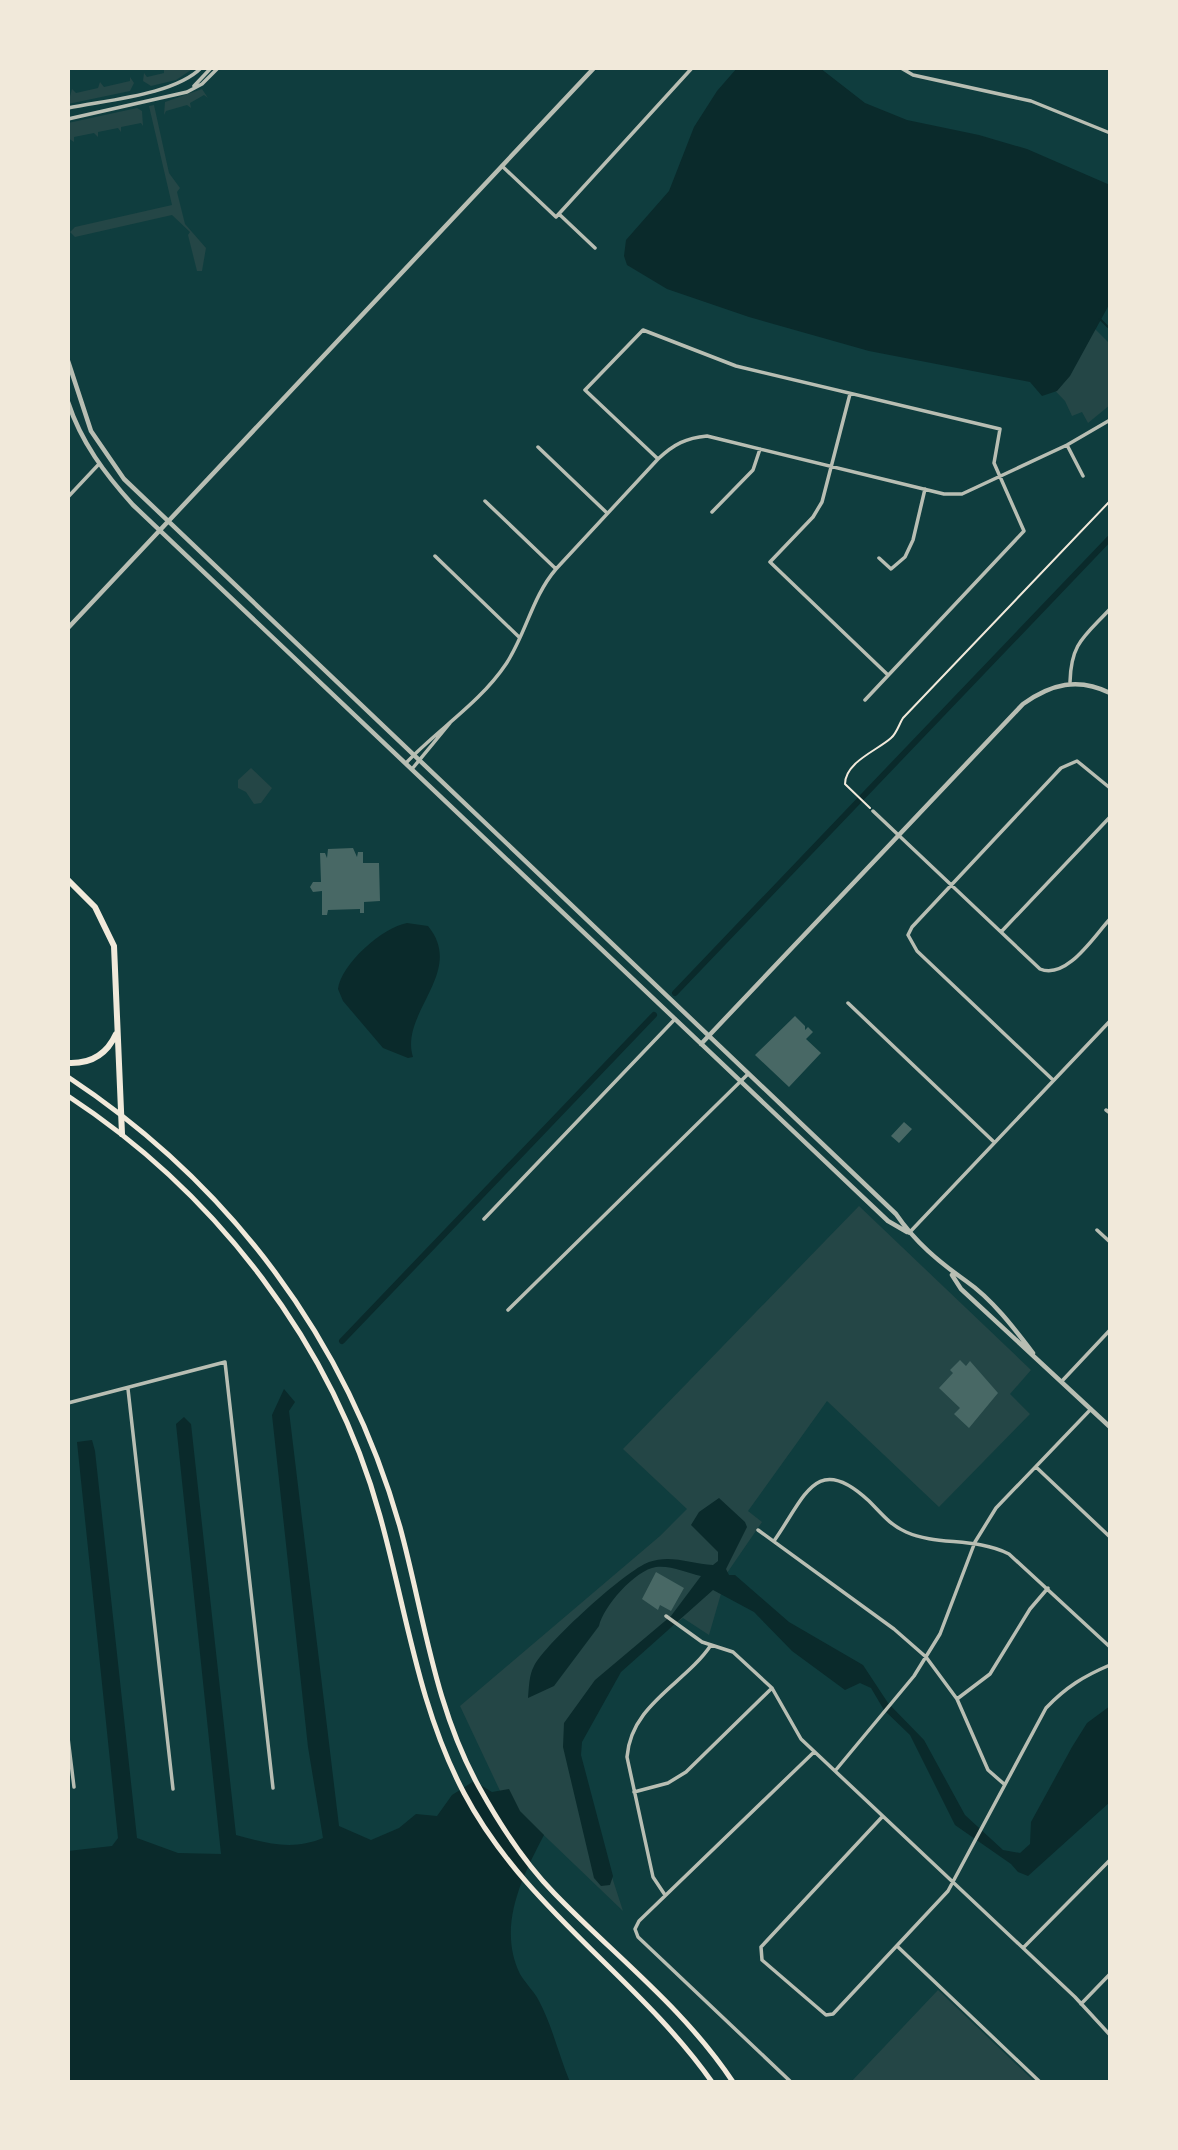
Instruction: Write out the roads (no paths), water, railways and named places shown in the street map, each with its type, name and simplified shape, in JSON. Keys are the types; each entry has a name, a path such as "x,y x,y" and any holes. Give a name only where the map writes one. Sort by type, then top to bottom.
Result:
{"highway":[{"path":"68,880 95,907 114,946 122,1134"},
{"path":"68,1063 84,1062 101,1055 109,1047 118,1028"}],"main road":[{"path":"68,1077 121,1114 176,1160 241,1227 302,1309 336,1366 368,1434 388,1489 439,1693 468,1768 509,1837 555,1894 673,2006 703,2040 733,2082"},
{"path":"68,1096 122,1134 161,1167 231,1239 277,1299 324,1377 352,1435 373,1492 419,1680 454,1775 498,1849 543,1904 665,2024 712,2082"}],"street":[{"path":"68,108 172,85 189,78 201,68"},
{"path":"187,92 211,68"},
{"path":"68,119 187,92 202,84 218,68"},
{"path":"68,628 594,68"},
{"path":"502,166 556,217 692,68"},
{"path":"901,68 913,75 1031,101 1110,133"},
{"path":"559,214 595,248"},
{"path":"658,459 585,390 643,330 736,366 1000,429 993,458 999,478 1024,531 865,700"},
{"path":"68,361 71,384 91,431 124,479 896,1214 909,1233 951,1273 967,1282 1015,1330 1032,1353"},
{"path":"850,393 822,502 813,517 770,562 888,675"},
{"path":"68,402 83,438 99,464 133,505 888,1221 909,1233"},
{"path":"412,769 498,674 520,638 543,584 671,447 707,436 944,494 962,494 1067,445 1110,420"},
{"path":"1067,445 1083,476"},
{"path":"538,447 608,514"},
{"path":"712,512 753,470 760,449"},
{"path":"68,497 99,464"},
{"path":"879,558 891,569 905,557 925,489"},
{"path":"485,501 556,569"},
{"path":"435,556 520,638"},
{"path":"1070,682 1071,658 1078,644 1110,609"},
{"path":"327,689 334,681"},
{"path":"701,1044 1023,704 1037,694 1070,682 1095,686 1110,693"},
{"path":"406,763 434,733 452,722"},
{"path":"1053,1080 917,951 908,935 951,884 1070,762 1086,766 1110,788"},
{"path":"873,811 1040,969 1047,972 1064,967 1110,919"},
{"path":"1001,932 1110,817"},
{"path":"480,834 487,827"},
{"path":"567,917 574,910"},
{"path":"848,1003 994,1142"},
{"path":"484,1219 675,1019"},
{"path":"909,1233 1110,1021"},
{"path":"508,1310 748,1074"},
{"path":"807,1145 814,1137"},
{"path":"847,1182 854,1174"},
{"path":"1097,1230 1110,1242"},
{"path":"951,1273 961,1289 1110,1427"},
{"path":"1062,1381 1110,1330"},
{"path":"68,1403 225,1362 274,1788"},
{"path":"128,1388 173,1789"},
{"path":"835,1771 926,1657 950,1612 975,1542 996,1508 1091,1409"},
{"path":"1036,1467 1110,1538"},
{"path":"774,1541 821,1479 833,1477 846,1481 890,1523 908,1533 992,1545 1009,1554 1110,1647"},
{"path":"758,1530 894,1629 926,1657 957,1699 982,1759 993,1776 1004,1784"},
{"path":"957,1699 990,1674 1020,1623 1048,1588"},
{"path":"668,1616 711,1645 733,1652 772,1688 792,1726 814,1752 1023,1948 1110,2035"},
{"path":"665,1895 653,1877 626,1757 628,1741 635,1724 711,1645"},
{"path":"882,1817 761,1947 760,1953 772,1969 825,2015 833,2014 953,1883 1046,1708 1064,1689 1083,1676 1110,1665"},
{"path":"634,1792 668,1783 686,1772 772,1688"},
{"path":"68,1738 74,1787"},
{"path":"791,2082 638,1937 635,1929 639,1921 665,1895 814,1752"},
{"path":"1023,1948 1110,1860"},
{"path":"897,1945 1040,2082"},
{"path":"1081,2004 1110,1975"}],"waterway":[{"path":"1100,319 1108,327"},
{"path":"675,993 1110,538"},
{"path":"342,1341 654,1015"}]}
